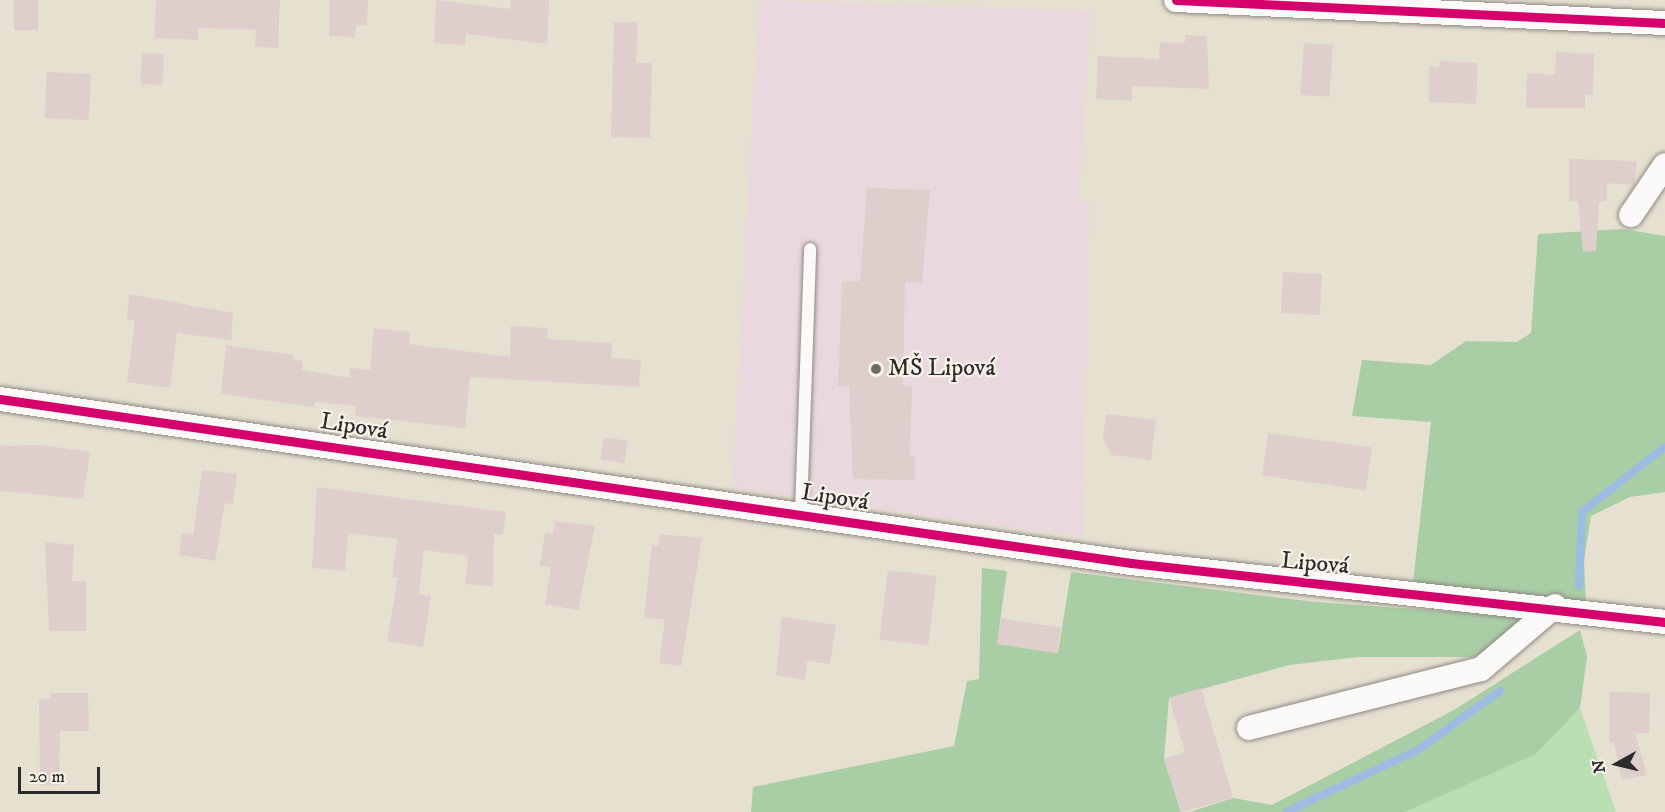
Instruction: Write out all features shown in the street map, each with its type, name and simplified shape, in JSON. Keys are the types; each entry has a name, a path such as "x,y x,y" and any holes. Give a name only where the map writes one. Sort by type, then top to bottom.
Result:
{"street":[{"path":"1176,0 1665,23"},
{"path":"1631,215 1665,165"},
{"name":"Lipová","path":"0,399 801,512 1219,574 1556,606 1665,622"},
{"path":"1249,728 1482,669 1556,606"}],"lane":[{"path":"801,512 810,249"}],"shaded area":[{"path":"759,0 1091,11 1079,202 1089,203 1083,537 732,488"}],"green space":[{"path":"1623,229 1665,236 1665,492 1630,497 1591,516 1584,560 1586,605 1413,583 1431,422 1352,416 1362,360 1431,365 1466,341 1517,342 1531,333 1538,234"},
{"path":"982,568 1007,571 997,644 1058,653 1071,572 1315,602 1529,617 1494,649 1471,657 1358,657 1289,665 1169,698 1164,759 1181,812 751,812 753,787 954,746 967,681 979,679"},
{"path":"1580,630 1587,657 1580,708 1536,754 1405,812 1190,812 1233,798 1272,805 1454,710"},
{"path":"1580,708 1616,812 1405,812 1536,754"}],"building":[{"path":"14,0 38,0 38,30 14,30"},
{"path":"156,0 280,0 278,48 255,47 256,30 198,28 198,40 154,38"},
{"path":"330,0 368,0 367,25 356,25 355,37 329,36"},
{"path":"436,0 510,9 511,0 549,0 547,44 466,34 465,45 434,43"},
{"path":"614,22 638,22 636,63 652,63 650,138 611,137"},
{"path":"1185,35 1207,36 1209,89 1132,86 1132,101 1096,99 1098,56 1159,59 1160,42 1185,43"},
{"path":"1304,43 1333,45 1329,97 1300,95"},
{"path":"1556,52 1594,54 1593,95 1585,95 1585,108 1526,108 1527,73 1555,75"},
{"path":"142,53 164,54 162,85 140,84"},
{"path":"1440,61 1478,63 1476,104 1429,102 1429,66 1439,67"},
{"path":"47,72 91,74 89,120 45,118"},
{"path":"1569,159 1637,161 1634,185 1607,183 1607,201 1599,202 1596,251 1583,252 1578,201 1569,201"},
{"path":"867,188 930,190 922,283 905,282 903,386 912,387 910,456 915,456 915,480 853,479 849,386 838,386 842,281 860,281"},
{"path":"1283,272 1322,274 1320,315 1281,313"},
{"path":"129,294 233,313 231,340 177,333 170,388 127,382 135,321 127,320"},
{"path":"511,326 548,328 547,339 612,343 611,358 641,360 639,387 470,377 465,428 355,416 356,406 315,402 314,407 221,394 226,345 293,355 293,360 303,361 302,370 350,378 350,368 370,370 374,328 410,332 409,344 510,357"},
{"path":"1106,414 1156,420 1151,460 1112,455 1103,438"},
{"path":"1268,433 1372,448 1366,490 1262,476"},
{"path":"604,437 628,441 624,463 600,460"},
{"path":"42,445 90,452 83,499 0,491 0,446"},
{"path":"202,470 237,474 233,504 225,503 215,561 179,555 182,533 193,535"},
{"path":"317,487 506,512 503,535 494,534 493,586 465,584 468,556 424,550 419,594 431,596 423,647 387,641 398,578 392,577 397,539 348,533 345,571 312,568"},
{"path":"555,521 595,526 578,610 545,604 551,567 540,566 545,533 553,534"},
{"path":"660,534 702,538 681,666 659,663 665,620 644,617 652,544 658,546"},
{"path":"45,542 74,545 72,581 86,581 86,631 49,631"},
{"path":"888,570 937,576 928,645 879,639"},
{"path":"782,617 836,625 830,664 807,661 805,680 776,675"},
{"path":"1001,618 1061,628 1057,653 997,644"},
{"path":"1201,688 1233,798 1181,812 1164,759 1185,752 1169,698"},
{"path":"1610,692 1650,693 1649,733 1635,733 1647,775 1622,780 1614,743 1609,742"},
{"path":"50,693 88,693 89,731 60,731 59,785 40,785 39,699 51,698"}],"waterway":[{"path":"1579,586 1582,512 1665,447"},
{"path":"1286,812 1418,750 1500,691"}],"cycle path":[{"path":"1176,0 1665,23"},
{"path":"0,399 1131,563 1665,622"}],"place":[{"name":"MŠ Lipová","path":"876,369"}]}
